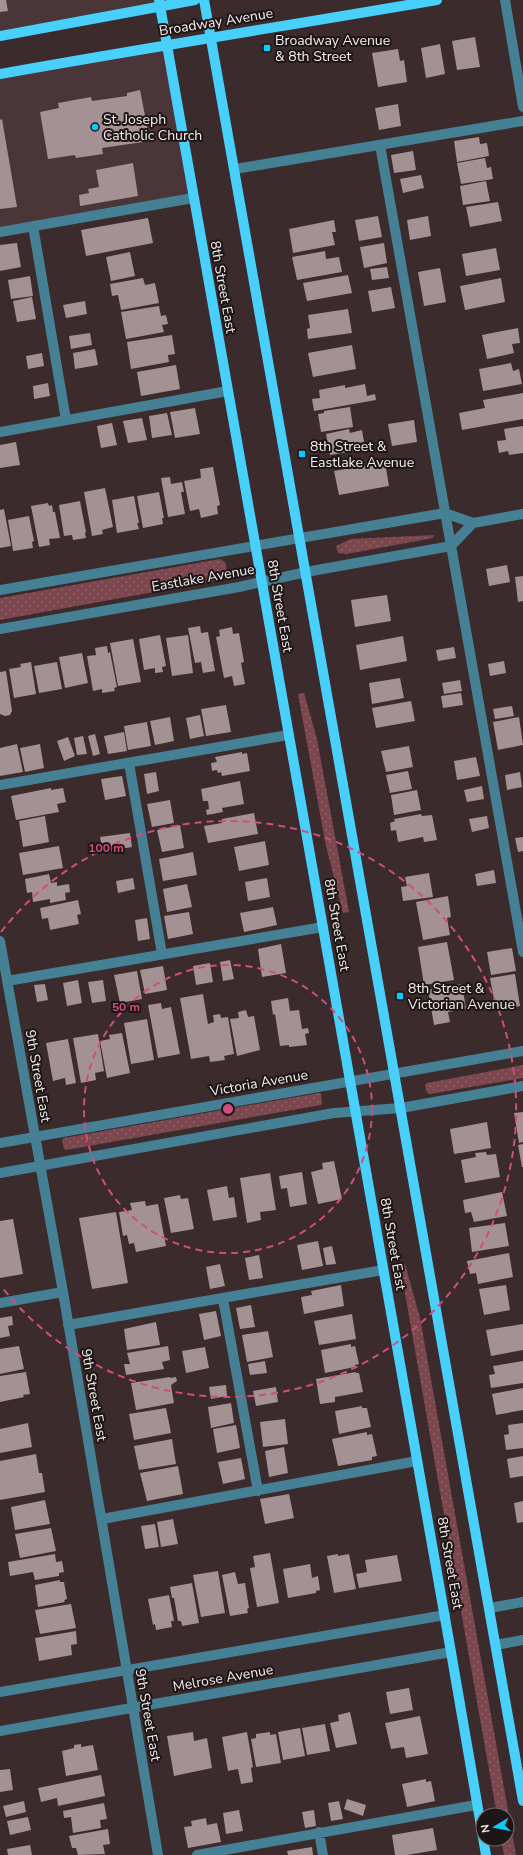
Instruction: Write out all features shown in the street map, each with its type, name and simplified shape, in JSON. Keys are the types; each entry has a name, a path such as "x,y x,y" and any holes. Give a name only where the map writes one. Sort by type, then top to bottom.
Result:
{"main road":[{"name":"Broadway Avenue","path":"0,36 159,3 195,0"},
{"path":"204,0 212,38 523,1801"},
{"name":"Broadway Avenue","path":"0,74 166,44 212,38 437,0"},
{"name":"8th Street East","path":"159,3 486,1855"}],"street":[{"path":"505,0 523,107"},
{"path":"235,169 523,121"},
{"path":"380,145 523,952"},
{"path":"0,232 193,198"},
{"path":"33,226 66,420"},
{"path":"0,432 228,391"},
{"name":"Eastlake Avenue","path":"0,590 445,513 474,523 523,514"},
{"path":"451,546 474,523"},
{"name":"Eastlake Avenue","path":"0,629 451,546"},
{"path":"0,785 288,735"},
{"path":"129,763 162,954"},
{"path":"7,981 323,927"},
{"name":"9th Street East","path":"0,941 39,1166 63,1292 158,1855"},
{"name":"Victoria Avenue","path":"0,1143 523,1051"},
{"path":"0,1173 334,1113 401,1108 523,1086"},
{"path":"68,1326 383,1270"},
{"path":"0,1303 63,1292"},
{"path":"223,1299 258,1491"},
{"path":"102,1519 417,1461"},
{"path":"490,1608 523,1602"},
{"name":"Melrose Avenue","path":"0,1692 445,1616"},
{"path":"496,1645 523,1640"},
{"name":"Melrose Avenue","path":"0,1731 451,1652"},
{"path":"197,1855 476,1805"},
{"path":"319,1832 323,1855"}],"shaded area":[{"path":"0,0 159,0 160,7 0,36"},
{"path":"166,44 193,198 0,232 0,74"},
{"path":"434,535 433,538 347,554 338,553 336,546 351,539"},
{"path":"220,559 225,562 228,575 225,579 0,620 0,598"},
{"path":"304,693 317,739 349,912 343,913 326,846 298,694"},
{"path":"523,1065 523,1078 430,1094 427,1093 425,1085 427,1083"},
{"path":"319,1093 321,1094 321,1105 66,1150 64,1149 62,1140 64,1138"},
{"path":"405,1264 420,1318 507,1807 496,1807 400,1265"},
{"path":"502,1847 515,1847 516,1855 504,1855"}],"building":[{"path":"0,0 6,0 8,11 0,12"},
{"path":"475,37 480,67 457,70 452,41"},
{"path":"440,44 445,74 426,78 421,48"},
{"path":"398,49 400,61 404,60 407,82 378,87 372,53"},
{"name":"St. Joseph Catholic Church","path":"140,90 150,141 102,148 103,154 76,158 75,155 48,159 40,112 59,108 58,103 91,97 92,101 127,96 127,93"},
{"path":"398,104 401,126 379,130 375,108"},
{"path":"2,119 17,207 0,209 0,120"},
{"path":"479,137 480,144 487,143 489,156 457,162 454,141"},
{"path":"413,151 416,170 394,173 391,155"},
{"path":"485,158 487,168 491,167 493,179 461,184 457,163"},
{"path":"133,163 138,196 80,206 79,195 89,193 88,189 99,187 96,170"},
{"path":"421,175 424,188 403,193 400,179"},
{"path":"486,181 490,201 463,205 460,186"},
{"path":"498,202 502,221 470,227 466,207"},
{"path":"378,216 382,237 359,241 355,220"},
{"path":"428,216 431,236 410,240 407,220"},
{"path":"148,218 153,243 86,256 81,230"},
{"path":"334,220 336,232 332,232 335,245 293,253 289,229"},
{"path":"17,243 21,267 0,271 0,245"},
{"path":"384,243 387,263 364,268 360,247"},
{"path":"496,248 500,270 466,276 462,254"},
{"path":"325,251 326,259 339,257 342,272 297,280 292,257"},
{"path":"130,252 135,276 111,281 106,257"},
{"path":"387,267 389,278 372,280 370,269"},
{"path":"440,268 446,302 424,306 418,272"},
{"path":"348,275 352,293 307,301 303,283"},
{"path":"30,276 33,296 11,299 8,280"},
{"path":"143,278 145,285 155,283 159,303 121,310 118,295 112,296 110,284"},
{"path":"501,278 505,302 465,310 460,286"},
{"path":"391,287 395,308 372,312 368,291"},
{"path":"32,297 36,319 17,322 13,301"},
{"path":"85,301 87,314 66,318 63,305"},
{"path":"159,306 161,316 166,315 168,324 162,325 164,332 126,339 121,312"},
{"path":"348,309 352,333 308,339 307,329 310,328 308,315"},
{"path":"518,328 520,343 512,344 514,353 487,359 482,335"},
{"path":"90,333 92,345 71,349 69,336"},
{"path":"172,335 175,354 168,355 169,362 131,369 127,342"},
{"path":"352,345 356,369 313,377 308,353"},
{"path":"95,349 98,365 75,369 73,353"},
{"path":"42,353 44,366 28,369 26,356"},
{"path":"511,363 513,371 519,369 522,384 483,391 479,369"},
{"path":"176,365 180,389 141,396 137,372"},
{"path":"48,383 50,396 34,399 33,386"},
{"path":"365,384 367,396 375,394 376,400 314,411 312,399 320,398 319,390 345,385 345,388"},
{"path":"523,393 523,419 462,430 459,413 485,408 483,400"},
{"path":"350,407 353,427 321,432 318,414 324,413 324,411"},
{"path":"195,408 200,434 175,438 170,412"},
{"path":"167,413 172,435 152,438 149,416"},
{"path":"142,418 147,440 128,443 123,421"},
{"path":"414,420 417,442 392,446 388,424"},
{"path":"112,423 117,445 101,448 97,426"},
{"path":"523,426 523,453 509,455 508,451 499,453 497,441 506,440 504,429"},
{"path":"349,429 350,433 362,430 364,442 352,444 353,451 330,455 326,434"},
{"path":"16,442 20,465 0,468 0,445"},
{"path":"385,462 389,486 339,495 334,471"},
{"path":"213,467 220,505 217,506 218,514 201,518 199,509 190,511 184,481 201,478 200,469"},
{"path":"170,477 171,484 182,482 184,492 181,492 185,514 168,517 161,478"},
{"path":"105,488 113,527 102,530 103,534 92,536 84,492"},
{"path":"159,492 164,518 162,518 163,524 143,528 137,496"},
{"path":"134,496 139,529 117,533 112,500"},
{"path":"80,501 86,538 73,540 72,535 64,536 59,505"},
{"path":"48,503 49,506 52,505 53,512 55,512 60,538 49,539 50,545 39,547 31,506"},
{"path":"4,509 11,546 0,548 0,510"},
{"path":"29,516 34,541 32,542 33,548 13,551 8,520"},
{"path":"507,565 510,582 489,586 486,569"},
{"path":"523,576 523,601 518,602 515,577"},
{"path":"387,595 391,621 355,627 351,600"},
{"path":"200,626 201,633 208,632 215,671 203,673 201,662 195,663 188,628"},
{"path":"232,627 233,634 239,633 244,662 241,663 245,684 234,686 232,676 224,678 216,637 220,636 219,630"},
{"path":"160,635 166,666 162,667 163,672 155,673 155,668 144,670 139,639"},
{"path":"188,635 193,673 172,676 166,638"},
{"path":"403,636 407,661 360,670 356,645"},
{"path":"133,639 141,682 118,686 110,643"},
{"path":"107,646 108,653 110,652 117,687 114,688 115,691 102,693 102,689 93,691 87,656 96,655 95,648"},
{"path":"454,647 456,658 438,661 436,650"},
{"path":"82,653 88,683 65,688 59,657"},
{"path":"504,661 506,673 490,676 488,664"},
{"path":"31,662 36,694 14,698 9,669 21,667 20,664"},
{"path":"57,662 62,689 39,693 34,666"},
{"path":"6,671 12,711 10,715 5,716 0,714 0,672"},
{"path":"400,678 404,698 372,704 369,683"},
{"path":"460,680 462,691 444,694 442,683"},
{"path":"461,693 463,705 443,708 441,696"},
{"path":"411,701 415,721 376,728 372,708"},
{"path":"226,705 231,732 206,736 201,709"},
{"path":"512,706 514,716 495,719 493,709"},
{"path":"200,715 204,736 190,739 186,718"},
{"path":"170,717 174,741 155,745 150,721"},
{"path":"519,717 523,745 498,750 493,722"},
{"path":"147,722 151,746 128,750 124,726"},
{"path":"124,732 127,751 108,754 104,736"},
{"path":"95,734 100,754 93,756 88,736"},
{"path":"83,736 87,754 77,755 74,738"},
{"path":"68,737 75,756 64,761 57,741"},
{"path":"17,744 23,772 0,776 0,748"},
{"path":"40,744 44,768 25,772 20,748"},
{"path":"409,746 413,767 386,772 381,751"},
{"path":"242,752 242,754 247,753 250,771 222,776 221,772 218,773 217,770 212,771 211,763 217,762 215,757"},
{"path":"476,757 480,776 457,780 454,761"},
{"path":"408,771 412,789 390,793 386,775"},
{"path":"156,772 159,791 147,794 144,774"},
{"path":"520,772 522,787 507,790 505,775"},
{"path":"122,776 126,796 105,800 101,779"},
{"path":"240,781 244,804 222,808 223,812 207,815 206,810 209,809 208,801 203,801 201,789"},
{"path":"482,786 484,799 467,802 464,790"},
{"path":"51,788 51,790 63,788 66,802 57,804 59,812 16,820 11,796"},
{"path":"417,790 421,810 394,815 391,795"},
{"path":"170,800 174,823 152,827 147,804"},
{"path":"254,813 258,834 208,843 204,826 222,823 222,819"},
{"path":"421,814 422,816 432,815 437,840 424,842 423,837 398,842 396,830 391,831 390,823 395,821 394,819"},
{"path":"45,816 49,842 23,847 19,821"},
{"path":"487,816 489,828 472,832 469,819"},
{"path":"180,825 184,848 162,852 157,830"},
{"path":"130,833 132,847 103,852 100,837"},
{"path":"523,837 523,851 518,852 515,838"},
{"path":"265,841 269,865 239,871 234,847"},
{"path":"59,846 63,868 23,875 19,853"},
{"path":"193,852 197,875 163,881 159,859"},
{"path":"494,870 496,883 477,886 475,874"},
{"path":"429,873 433,897 403,901 401,887 407,886 405,877"},
{"path":"49,874 51,883 57,882 57,886 69,884 70,892 65,893 66,900 50,903 50,899 33,902 32,892 27,893 25,879"},
{"path":"133,878 135,889 118,893 116,881"},
{"path":"267,878 270,897 248,901 245,882"},
{"path":"187,884 192,907 167,912 163,889"},
{"path":"448,896 451,917 447,918 450,935 423,940 416,902"},
{"path":"78,900 81,914 77,915 79,924 50,930 48,918 42,919 40,908"},
{"path":"273,907 277,925 244,932 240,913"},
{"path":"189,912 193,934 168,939 164,916"},
{"path":"147,918 150,939 138,941 135,920"},
{"path":"447,942 454,980 424,985 418,947"},
{"path":"281,944 286,973 262,977 258,949"},
{"path":"512,948 516,971 491,975 487,952"},
{"path":"230,960 234,979 223,981 220,962"},
{"path":"210,963 213,982 196,985 193,966"},
{"path":"163,966 167,990 145,994 140,970"},
{"path":"137,971 142,999 120,1003 114,975"},
{"path":"515,974 520,1006 496,1010 490,978"},
{"path":"78,980 82,1003 67,1006 63,983"},
{"path":"103,980 106,1001 92,1003 88,982"},
{"path":"45,984 48,1000 37,1002 34,985"},
{"path":"462,984 466,1009 448,1012 450,1022 434,1025 428,990"},
{"path":"203,994 208,1024 214,1022 213,1015 220,1014 221,1018 228,1017 234,1054 224,1056 225,1060 210,1062 209,1056 191,1059 180,998"},
{"path":"288,998 290,1011 299,1010 302,1029 308,1028 309,1033 305,1034 307,1045 289,1047 289,1045 280,1046 275,1014 273,1015 271,1001"},
{"path":"161,1003 162,1009 171,1007 180,1054 158,1058 148,1005"},
{"path":"246,1010 248,1017 254,1016 260,1050 237,1056 230,1019 239,1018 238,1012"},
{"path":"147,1019 154,1060 131,1064 124,1023"},
{"path":"122,1033 130,1073 107,1078 100,1041 110,1039 109,1035"},
{"path":"98,1034 104,1071 95,1073 96,1080 81,1083 73,1038"},
{"path":"68,1039 76,1083 66,1085 65,1078 53,1081 46,1043"},
{"path":"523,1112 523,1142 519,1143 514,1113"},
{"path":"487,1122 491,1148 454,1154 450,1129"},
{"path":"523,1144 523,1167 522,1167 518,1145"},
{"path":"486,1152 487,1155 496,1154 500,1177 465,1183 461,1160 476,1157 475,1153"},
{"path":"334,1161 342,1199 318,1204 311,1172 323,1169 322,1163"},
{"path":"302,1172 307,1204 290,1207 287,1188 281,1189 279,1176"},
{"path":"270,1173 276,1210 260,1212 261,1220 247,1223 240,1178"},
{"path":"227,1186 229,1198 234,1197 237,1217 213,1221 207,1190"},
{"path":"502,1192 507,1216 474,1222 471,1212 465,1213 463,1200"},
{"path":"180,1195 181,1199 188,1198 194,1229 171,1233 164,1198"},
{"path":"145,1201 146,1206 158,1204 166,1246 136,1252 134,1243 129,1244 127,1235 123,1236 119,1212 132,1210 130,1203"},
{"path":"116,1212 128,1283 92,1289 79,1218"},
{"path":"13,1219 23,1274 0,1278 0,1221"},
{"path":"505,1223 509,1246 472,1252 469,1228"},
{"path":"318,1241 323,1266 302,1270 297,1245"},
{"path":"332,1246 336,1264 326,1265 323,1248"},
{"path":"509,1253 513,1277 478,1284 476,1273 470,1274 467,1261"},
{"path":"259,1255 263,1278 249,1280 245,1258"},
{"path":"220,1264 225,1286 210,1289 206,1267"},
{"path":"341,1285 344,1306 304,1314 301,1297 312,1295 311,1291"},
{"path":"506,1285 510,1310 484,1315 479,1289"},
{"path":"251,1305 255,1327 240,1329 236,1308"},
{"path":"216,1311 221,1336 204,1340 199,1314"},
{"path":"352,1314 356,1339 319,1345 314,1321"},
{"path":"12,1316 13,1325 8,1326 10,1336 0,1338 0,1318"},
{"path":"156,1322 160,1345 127,1350 124,1329"},
{"path":"523,1324 523,1350 491,1356 486,1330"},
{"path":"268,1331 273,1357 247,1362 242,1335"},
{"path":"351,1344 351,1347 355,1346 359,1364 355,1365 355,1367 325,1373 321,1350"},
{"path":"19,1346 24,1369 0,1374 0,1349"},
{"path":"168,1346 170,1360 162,1362 164,1369 126,1375 124,1364 130,1364 127,1353"},
{"path":"205,1347 209,1368 186,1373 182,1351"},
{"path":"265,1361 267,1373 250,1375 248,1364"},
{"path":"523,1361 523,1383 491,1388 489,1375 495,1374 493,1366"},
{"path":"26,1372 30,1394 23,1395 24,1397 0,1402 0,1376"},
{"path":"356,1372 359,1373 363,1392 335,1397 335,1402 320,1404 316,1379"},
{"path":"176,1377 177,1381 171,1385 174,1403 136,1410 131,1383"},
{"path":"226,1385 227,1396 211,1399 209,1387"},
{"path":"276,1387 278,1402 256,1406 253,1391"},
{"path":"523,1388 523,1410 496,1415 492,1394"},
{"path":"231,1403 234,1423 211,1428 208,1407"},
{"path":"362,1406 362,1408 367,1408 371,1427 339,1434 335,1411"},
{"path":"166,1408 171,1433 134,1440 129,1414"},
{"path":"285,1419 288,1444 263,1447 260,1422"},
{"path":"28,1423 32,1447 0,1453 0,1429"},
{"path":"523,1423 523,1448 506,1450 504,1435 509,1434 508,1425"},
{"path":"236,1425 240,1448 217,1453 213,1429"},
{"path":"367,1432 367,1435 372,1434 377,1456 372,1457 372,1460 338,1466 332,1439"},
{"path":"172,1439 176,1464 139,1470 134,1446"},
{"path":"284,1447 288,1473 269,1477 265,1451"},
{"path":"36,1454 39,1473 42,1473 45,1492 0,1500 0,1461"},
{"path":"523,1456 523,1476 510,1478 507,1459"},
{"path":"241,1458 245,1479 223,1484 218,1462"},
{"path":"178,1466 183,1494 147,1501 140,1473"},
{"path":"289,1494 294,1518 265,1524 260,1499"},
{"path":"45,1500 50,1524 15,1530 11,1507"},
{"path":"523,1501 523,1522 517,1523 514,1503"},
{"path":"173,1519 178,1544 161,1547 157,1522"},
{"path":"155,1524 159,1547 145,1549 141,1526"},
{"path":"51,1528 56,1551 20,1558 15,1534"},
{"path":"270,1553 279,1603 257,1607 250,1568 255,1567 253,1556"},
{"path":"55,1554 56,1562 62,1561 64,1572 59,1573 59,1576 35,1580 33,1572 10,1576 8,1562"},
{"path":"338,1554 338,1556 349,1554 356,1589 334,1593 327,1556"},
{"path":"397,1555 402,1581 359,1588 356,1574 367,1572 365,1560"},
{"path":"310,1564 312,1578 318,1576 320,1590 316,1591 316,1593 288,1598 283,1569"},
{"path":"218,1571 225,1613 201,1617 193,1575"},
{"path":"235,1572 238,1584 245,1583 249,1608 247,1609 248,1613 230,1616 222,1575"},
{"path":"60,1580 60,1582 64,1582 67,1599 64,1600 65,1602 38,1607 35,1585"},
{"path":"192,1583 199,1623 182,1626 181,1621 178,1621 174,1598 172,1598 170,1587"},
{"path":"169,1595 174,1621 171,1621 172,1627 156,1630 155,1624 153,1625 148,1599"},
{"path":"71,1604 76,1628 40,1634 35,1610"},
{"path":"76,1631 77,1644 71,1645 72,1655 39,1661 35,1638"},
{"path":"409,1688 413,1710 390,1714 386,1692"},
{"path":"350,1712 357,1744 336,1748 330,1723 339,1721 338,1715"},
{"path":"420,1716 428,1754 406,1758 404,1747 391,1749 385,1723"},
{"path":"325,1724 330,1751 307,1755 302,1728"},
{"path":"300,1728 305,1756 283,1760 278,1732"},
{"path":"193,1732 194,1741 207,1738 212,1768 174,1776 167,1736"},
{"path":"247,1732 253,1767 251,1768 253,1782 241,1784 238,1769 228,1771 222,1737"},
{"path":"270,1732 270,1735 276,1734 281,1763 256,1767 251,1739 256,1738 256,1734"},
{"path":"81,1744 81,1747 93,1745 98,1770 66,1776 62,1751 74,1748 74,1745"},
{"path":"10,1769 13,1790 0,1792 0,1770"},
{"path":"101,1775 105,1796 58,1806 57,1798 41,1802 38,1788"},
{"path":"426,1779 426,1782 431,1781 435,1801 407,1807 402,1784"},
{"path":"347,1799 366,1805 363,1816 344,1809"},
{"path":"24,1801 26,1812 6,1817 3,1806"},
{"path":"339,1801 343,1819 331,1821 328,1803"},
{"path":"104,1803 107,1819 100,1820 101,1828 73,1833 71,1817 64,1818 63,1811"},
{"path":"239,1810 243,1831 226,1834 223,1813"},
{"path":"314,1810 316,1826 305,1828 302,1812"},
{"path":"28,1817 31,1830 10,1835 7,1821"},
{"path":"206,1818 207,1825 217,1823 221,1842 188,1848 184,1827 192,1826 191,1821"},
{"path":"433,1828 437,1850 407,1855 395,1855 392,1835"},
{"path":"108,1829 110,1844 103,1845 105,1854 78,1855 76,1848 72,1848 69,1836"},
{"path":"30,1845 32,1855 8,1855 7,1849"},
{"path":"312,1847 313,1855 288,1855 287,1851"}],"place":[{"name":"Broadway Avenue & 8th Street","path":"267,48"},
{"name":"St. Joseph Catholic Church","path":"95,127"},
{"name":"8th Street & Eastlake Avenue","path":"302,454"},
{"name":"8th Street & Victorian Avenue","path":"400,996"}]}
